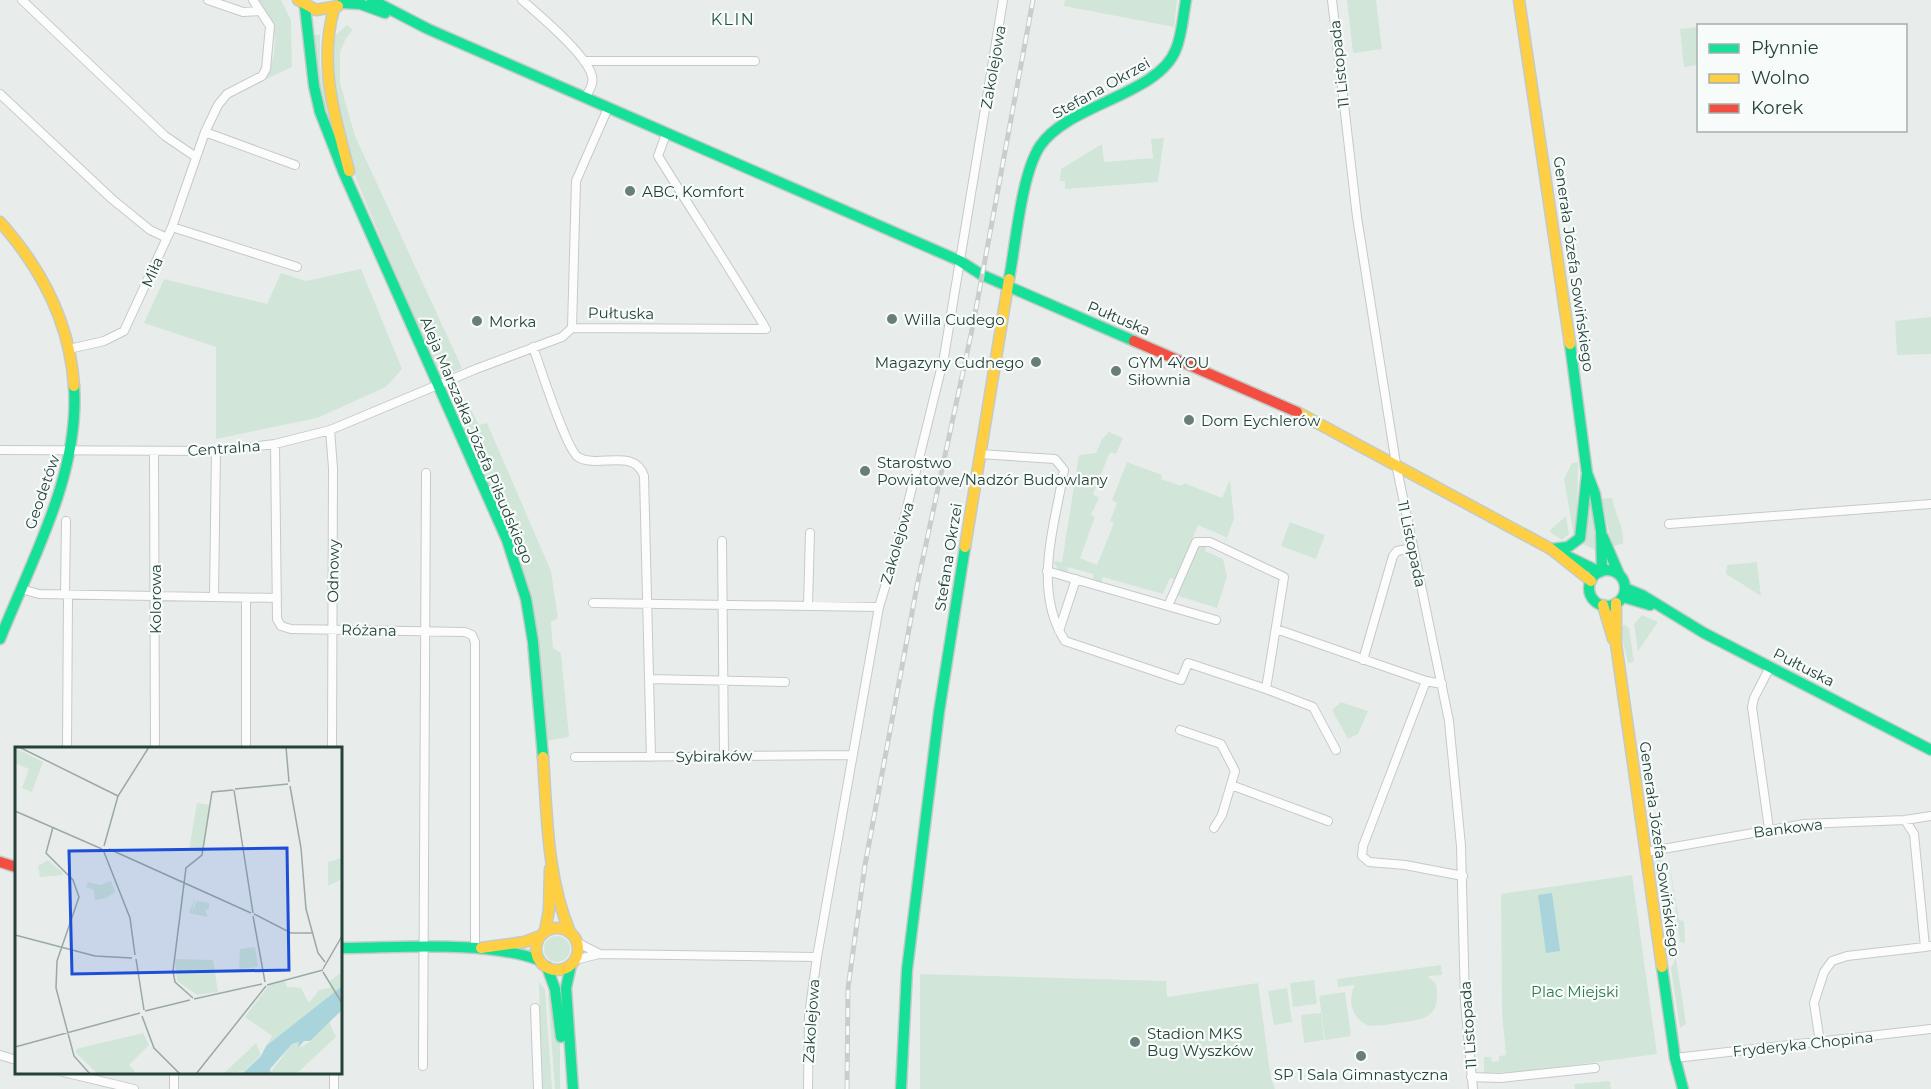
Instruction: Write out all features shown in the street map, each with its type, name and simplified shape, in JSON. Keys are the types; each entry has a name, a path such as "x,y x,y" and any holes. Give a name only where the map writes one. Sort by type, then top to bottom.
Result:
{"street":[{"path":"22,0 165,136 196,157"},
{"path":"208,0 243,12 259,11"},
{"name":"Miła","path":"69,349 104,341 124,331 172,227 205,132 218,105 227,94 262,76 266,69 270,26 253,0"},
{"name":"Pułtuska","path":"372,0 405,19"},
{"path":"522,0 529,0"},
{"path":"522,0 584,61 592,75 592,84 585,99"},
{"name":"Zakolejowa","path":"808,1089 808,1015 879,607 901,534 944,357 1004,0"},
{"name":"Stefana Okrzei","path":"902,1089 906,970 939,712 980,454 1030,165 1041,144 1062,125 1162,71 1176,50 1186,0"},
{"name":"11 Listopada","path":"1332,0 1357,218 1396,464 1442,684 1454,761 1463,876 1465,1002 1473,1089"},
{"name":"Generała Józefa Sowińskiego","path":"1519,0 1577,388 1587,473 1595,494 1601,531 1601,571"},
{"path":"301,3 320,112 342,171 352,189"},
{"name":"Pułtuska","path":"301,3 319,11 340,4 360,4 405,19 960,261 1008,286 1296,412 1551,549 1601,571"},
{"path":"340,4 328,27 326,56 334,110 352,189"},
{"path":"584,61 755,61"},
{"path":"0,94 112,199 150,230 167,238"},
{"path":"608,108 576,181 572,328 561,337 533,347 571,451 587,461 628,461 642,471 648,603 651,757"},
{"path":"205,132 295,165"},
{"name":"Pułtuska","path":"572,328 766,329 717,246 699,223 658,156 666,134"},
{"name":"Aleja Marszałka Józefa Piłsudskiego","path":"352,189 437,386 507,540 526,599 533,642 551,857 560,909 570,932"},
{"name":"Geodetów","path":"0,222 28,256 46,284 62,319 76,398 72,451 62,486 0,639"},
{"path":"172,227 297,267"},
{"name":"Centralna","path":"0,450 216,451 275,444 330,429 533,347"},
{"name":"Odnowy","path":"330,429 333,468 332,747"},
{"path":"21,589 33,593 66,595 277,598 275,444"},
{"name":"Kolorowa","path":"154,450 155,747"},
{"path":"214,597 216,451"},
{"path":"980,454 1055,459 1062,464 1064,470 1047,571 1048,592 1059,631 1065,640 1181,680 1188,663 1314,707 1336,750"},
{"path":"1551,549 1568,547 1580,538 1587,473"},
{"path":"423,1066 426,474"},
{"path":"1669,524 1931,504"},
{"path":"66,521 67,747"},
{"name":"Generała Józefa Sowińskiego","path":"1601,531 1619,574"},
{"path":"808,605 810,533"},
{"path":"1168,606 1193,545 1203,540 1284,577 1266,689"},
{"path":"722,541 724,756"},
{"path":"1363,660 1393,556 1397,551 1413,548"},
{"name":"Pułtuska","path":"1551,549 1591,581"},
{"path":"1047,571 1216,620"},
{"path":"1601,571 1619,574 1621,596 1603,605 1592,596 1591,581 1601,571"},
{"path":"1059,631 1076,579"},
{"name":"Pułtuska","path":"1621,596 1664,609 1931,750"},
{"name":"Generała Józefa Sowińskiego","path":"1616,645 1621,596"},
{"path":"246,598 246,747"},
{"name":"Różana","path":"277,598 277,619 281,626 291,629 424,630 465,632 472,635 475,642 475,949"},
{"path":"593,603 879,607"},
{"name":"Generała Józefa Sowińskiego","path":"1603,605 1616,645 1675,1058 1683,1089"},
{"path":"1276,629 1426,681 1442,684"},
{"path":"1769,829 1752,707 1754,698 1770,667"},
{"path":"650,679 785,682"},
{"path":"1426,681 1363,846 1362,856 1369,862 1405,865 1463,876"},
{"path":"1180,730 1221,744 1235,771 1222,815 1214,828"},
{"name":"Sybiraków","path":"575,757 853,755"},
{"path":"1231,785 1328,820"},
{"name":"Bankowa","path":"1646,852 1804,824 1905,820 1931,816"},
{"path":"1820,1042 1814,1003 1824,972 1832,961 1846,956 1928,946 1914,834 1905,820"},
{"name":"Aleja Marszałka Józefa Piłsudskiego","path":"542,934 549,909 551,857"},
{"path":"0,862 15,867"},
{"path":"475,949 524,942 558,927 570,932 578,943 599,954"},
{"path":"542,934 536,948 552,978 559,1014 566,1089"},
{"path":"573,1089 566,988 578,943"},
{"path":"342,948 475,949 525,955 559,970 599,954 817,957"},
{"path":"536,1008 538,1089"},
{"name":"Fryderyka Chopina","path":"1675,1058 1931,1029"},
{"path":"0,1055 15,1060"},
{"name":"Generała Józefa Sowińskiego","path":"1675,1058 1675,1089"},
{"path":"1471,1077 1500,1078 1595,1068"},
{"path":"68,1074 134,1089"}],"green space":[{"path":"257,0 281,0 291,20 292,67 262,81 270,69 275,35 271,20"},
{"path":"1065,0 1177,0 1174,27 1064,6"},
{"path":"1347,0 1376,0 1382,49 1353,53"},
{"path":"347,25 353,30 346,38 340,52 340,83 355,136 462,368 439,379 352,169 337,107 329,58 332,38"},
{"path":"1697,27 1697,65 1684,67 1680,29"},
{"path":"313,34 320,35 320,64 329,122 322,100"},
{"path":"1164,138 1158,182 1065,189 1065,181 1060,181 1061,169 1102,144 1104,162 1153,158 1151,139"},
{"path":"361,269 402,369 386,387 317,418 216,439 216,347 144,323 164,279 267,304 281,273 306,281"},
{"path":"1931,317 1931,354 1897,355 1895,321"},
{"path":"464,397 479,425 487,423 551,571 558,618 551,622 553,648 561,653 569,737 547,741 532,601 510,533 458,412"},
{"path":"1109,432 1123,438 1116,454 1110,452 1093,494 1099,498 1091,515 1095,517 1080,558 1097,565 1114,523 1110,521 1117,503 1112,500 1127,462 1162,475 1161,479 1182,486 1184,483 1222,498 1230,480 1234,519 1224,545 1226,537 1198,525 1175,579 1170,578 1163,594 1103,577 1101,584 1093,581 1093,574 1068,567 1067,573 1058,569 1053,561 1062,562 1079,455 1096,453 1102,439"},
{"path":"1578,462 1577,526 1574,536 1564,479 1572,463"},
{"path":"1589,493 1597,550 1582,544 1585,538"},
{"path":"1612,498 1622,531 1623,543 1612,547 1602,499"},
{"path":"1566,516 1569,534 1562,540 1550,530"},
{"path":"1290,522 1325,535 1316,559 1281,546"},
{"path":"1198,544 1207,545 1205,551 1223,559 1227,576 1217,608 1175,595"},
{"path":"1757,562 1761,596 1726,574 1727,565"},
{"path":"1642,615 1658,622 1638,651 1634,624"},
{"path":"1625,625 1629,628 1634,662 1628,663 1619,626"},
{"path":"1341,702 1368,711 1358,734 1348,739 1332,710"},
{"path":"1668,854 1679,920 1684,921 1685,943 1680,942"},
{"path":"1662,855 1666,886 1660,888 1653,864"},
{"name":"Plac Miejski","path":"1632,875 1657,1054 1523,1072 1484,1073 1484,1057 1491,1057 1492,1062 1499,1061 1499,1056 1506,1055 1502,1012 1501,894"},
{"path":"557,936 566,940 570,949 566,958 557,962 548,958 544,949 548,940"},
{"path":"1676,958 1686,1024 1680,1028 1671,968"},
{"path":"1441,965 1442,975 1428,976 1436,984 1436,1004 1429,1015 1415,1020 1382,1026 1367,1025 1357,1017 1352,1008 1351,996 1355,985 1338,987 1337,979"},
{"path":"920,974 1166,981 1167,997 1258,983 1271,1079 1275,1089 920,1089"},
{"path":"1314,980 1317,1004 1293,1007 1290,983"},
{"path":"539,982 545,990 552,1089 542,1089"},
{"path":"1287,988 1292,1022 1274,1025 1268,991"},
{"path":"552,992 560,1042 560,1089 555,1089 548,995"},
{"path":"1345,992 1351,1036 1325,1040 1319,996"},
{"path":"1321,1013 1324,1040 1304,1043 1301,1015"},
{"path":"1610,1081 1611,1089 1575,1089 1574,1084"}],"water":[{"path":"1552,893 1560,951 1546,953 1538,895"}],"railway":[{"path":"847,1089 848,988 865,865 917,586 973,325 1033,0"}],"traffic: fast":[{"path":"372,0 428,29 960,261 982,275 1134,341"},
{"path":"1009,279 1024,191 1028,174 1040,146 1053,132 1071,120 1133,89 1152,78 1166,65 1178,44 1186,0"},
{"path":"342,3 360,4 385,13"},
{"path":"305,7 314,86 320,112 343,171 507,540 526,599 533,642 543,757"},
{"path":"1570,344 1587,473 1595,494 1601,531 1602,571"},
{"path":"0,639 39,547 62,484 74,419 74,386"},
{"path":"1551,549 1568,547 1580,538 1587,474"},
{"path":"1603,537 1619,574"},
{"path":"901,1089 907,970 939,712 965,547"},
{"path":"1565,555 1600,572"},
{"path":"1607,570 1619,576 1625,588 1619,600 1607,606 1595,600 1589,588 1595,576 1607,570"},
{"path":"1625,588 1642,595 1704,633 1931,750"},
{"path":"1623,597 1650,605"},
{"path":"342,948 467,947 517,954 539,960"},
{"path":"571,965 566,988 573,1089"},
{"path":"547,967 555,989 561,1037"},
{"path":"1662,967 1675,1058 1683,1089"}],"traffic: slow":[{"path":"298,0 316,10 338,6"},
{"path":"1519,0 1570,344"},
{"path":"334,9 329,30 328,71 334,111 349,171"},
{"path":"0,222 29,259 51,298 67,340 74,386"},
{"path":"965,547 1009,279"},
{"path":"1297,412 1551,549 1591,581"},
{"path":"1616,603 1616,644 1662,967"},
{"path":"1603,605 1613,639"},
{"path":"543,757 552,868 562,911 570,932"},
{"path":"545,931 549,910 550,869"},
{"path":"557,928 565,929 572,934 577,941 578,949 577,957 572,964 565,969 557,970 549,969 542,964 537,957 536,949 537,941 542,934 549,929 557,928"},
{"path":"481,948 524,942 540,936"}],"traffic: jam":[{"path":"1134,341 1297,412"},
{"path":"0,862 15,867"}],"place":[{"name":"ABC, Komfort","path":"630,191"},
{"name":"Willa Cudego","path":"892,319"},
{"name":"Morka","path":"477,321"},
{"name":"Magazyny Cudnego","path":"1036,362"},
{"name":"GYM 4YOU Siłownia","path":"1116,371"},
{"name":"Dom Eychlerów","path":"1189,420"},
{"name":"Starostwo Powiatowe/Nadzór Budowlany","path":"865,471"},
{"name":"Stadion MKS Bug Wyszków","path":"1135,1042"},
{"name":"SP 1 Sala Gimnastyczna","path":"1361,1056"}],"district":[{"name":"KLIN","path":"733,19"}]}
